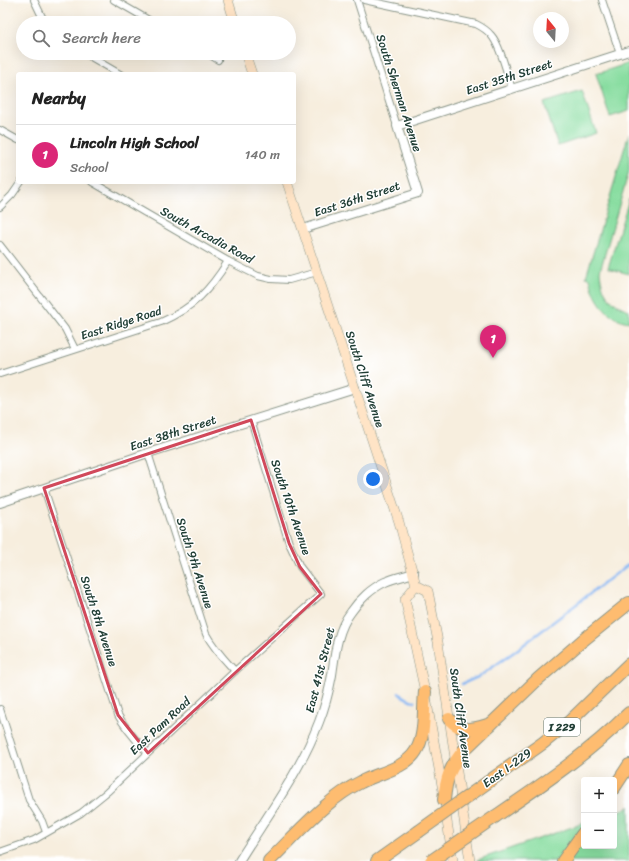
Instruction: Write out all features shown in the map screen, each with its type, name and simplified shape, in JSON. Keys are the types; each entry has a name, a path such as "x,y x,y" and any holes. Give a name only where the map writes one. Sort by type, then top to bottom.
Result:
{"highway":[{"path":"444,800 449,772 455,761 464,750 494,723 538,679 629,603"},
{"name":"East I-229","path":"376,861 542,743 563,726 629,664"},
{"path":"269,861 324,807 338,796 360,782 400,765 412,756 418,748 422,734 425,692"},
{"name":"I 229","path":"431,861 565,768 629,713"},
{"path":"449,719 459,727 467,729 494,723"},
{"path":"617,783 629,765"},
{"path":"563,861 581,836"}],"main road":[{"path":"228,0 233,16"},
{"path":"247,60 251,72"},
{"name":"South Cliff Avenue","path":"288,184 396,514 414,573 416,585 428,591 438,642 470,861"},
{"path":"416,585 406,599 425,692 453,861"}],"street":[{"path":"34,0 42,16"},
{"path":"114,0 142,16"},
{"name":"South Sherman Avenue","path":"357,0 418,192"},
{"path":"364,0 476,24 492,36 497,44 512,89"},
{"path":"602,0 620,54"},
{"name":"East 35th Street","path":"397,126 629,51"},
{"path":"96,60 117,72"},
{"path":"0,130 16,139"},
{"path":"0,207 12,195 20,184"},
{"name":"South Arcadia Road","path":"95,184 228,261 258,276 271,279 289,280 317,272"},
{"name":"East 36th Street","path":"302,229 418,192"},
{"path":"0,245 65,329 76,350"},
{"name":"East Ridge Road","path":"0,374 161,322 179,314 195,302 206,291 218,277 228,261"},
{"name":"East 38th Street","path":"0,503 251,420 355,388"},
{"name":"South 10th Avenue","path":"251,420 288,543 300,567 321,594"},
{"name":"South 9th Avenue","path":"148,454 206,634 221,657 235,671"},
{"name":"South 8th Avenue","path":"44,488 118,715 124,726 148,753"},
{"name":"East 41st Street","path":"239,861 300,764 319,723 332,676 334,657 342,630 350,613 362,598 384,583 414,573"},
{"name":"East Pam Road","path":"0,852 34,840 80,814 107,792 235,671 321,594"},
{"path":"0,709 29,800 42,821 46,832"}],"highlighted area":[{"path":"251,420 289,543 300,567 321,594 148,753 118,715 44,488"}],"green space":[{"path":"629,63 629,111 610,117 596,74"},
{"path":"582,91 596,133 558,146 544,103"},
{"path":"629,133 629,171 600,271 601,279 608,296 616,304 629,310 629,322 614,317 602,306 594,293 590,278 586,277"},
{"path":"629,199 629,274 608,268"},
{"path":"629,805 629,861 477,861 581,824 581,849 617,849 617,812 627,808"}],"waterway":[{"path":"462,684 480,676 514,652 629,564"},
{"path":"399,693 415,702"}],"place":[{"name":"Lincoln High School","path":"493,358"}]}
